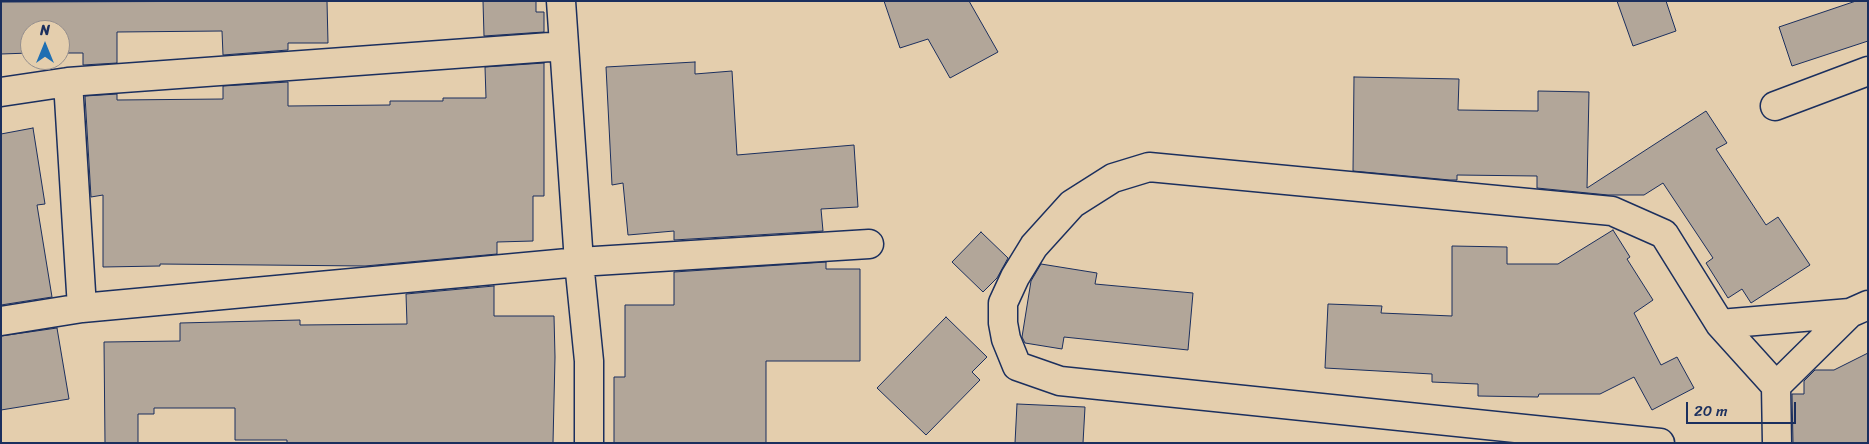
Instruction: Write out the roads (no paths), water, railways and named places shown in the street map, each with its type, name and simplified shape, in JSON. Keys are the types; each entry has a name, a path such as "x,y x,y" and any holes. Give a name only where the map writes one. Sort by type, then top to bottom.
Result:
{"street":[{"path":"561,1 579,262 590,361 590,443"},
{"path":"1,92 68,82 564,46"},
{"path":"1775,106 1868,72"},
{"path":"68,82 82,308"},
{"path":"1660,443 1060,381 1017,366 1006,339 1003,323 1003,303 1015,277 1034,246 1072,204 1113,178 1149,167 1612,211 1664,234 1720,324 1776,386 1777,443"},
{"path":"1,320 82,308 579,262 869,244"},
{"path":"1720,324 1859,309"},
{"path":"1776,386 1859,309"}]}
